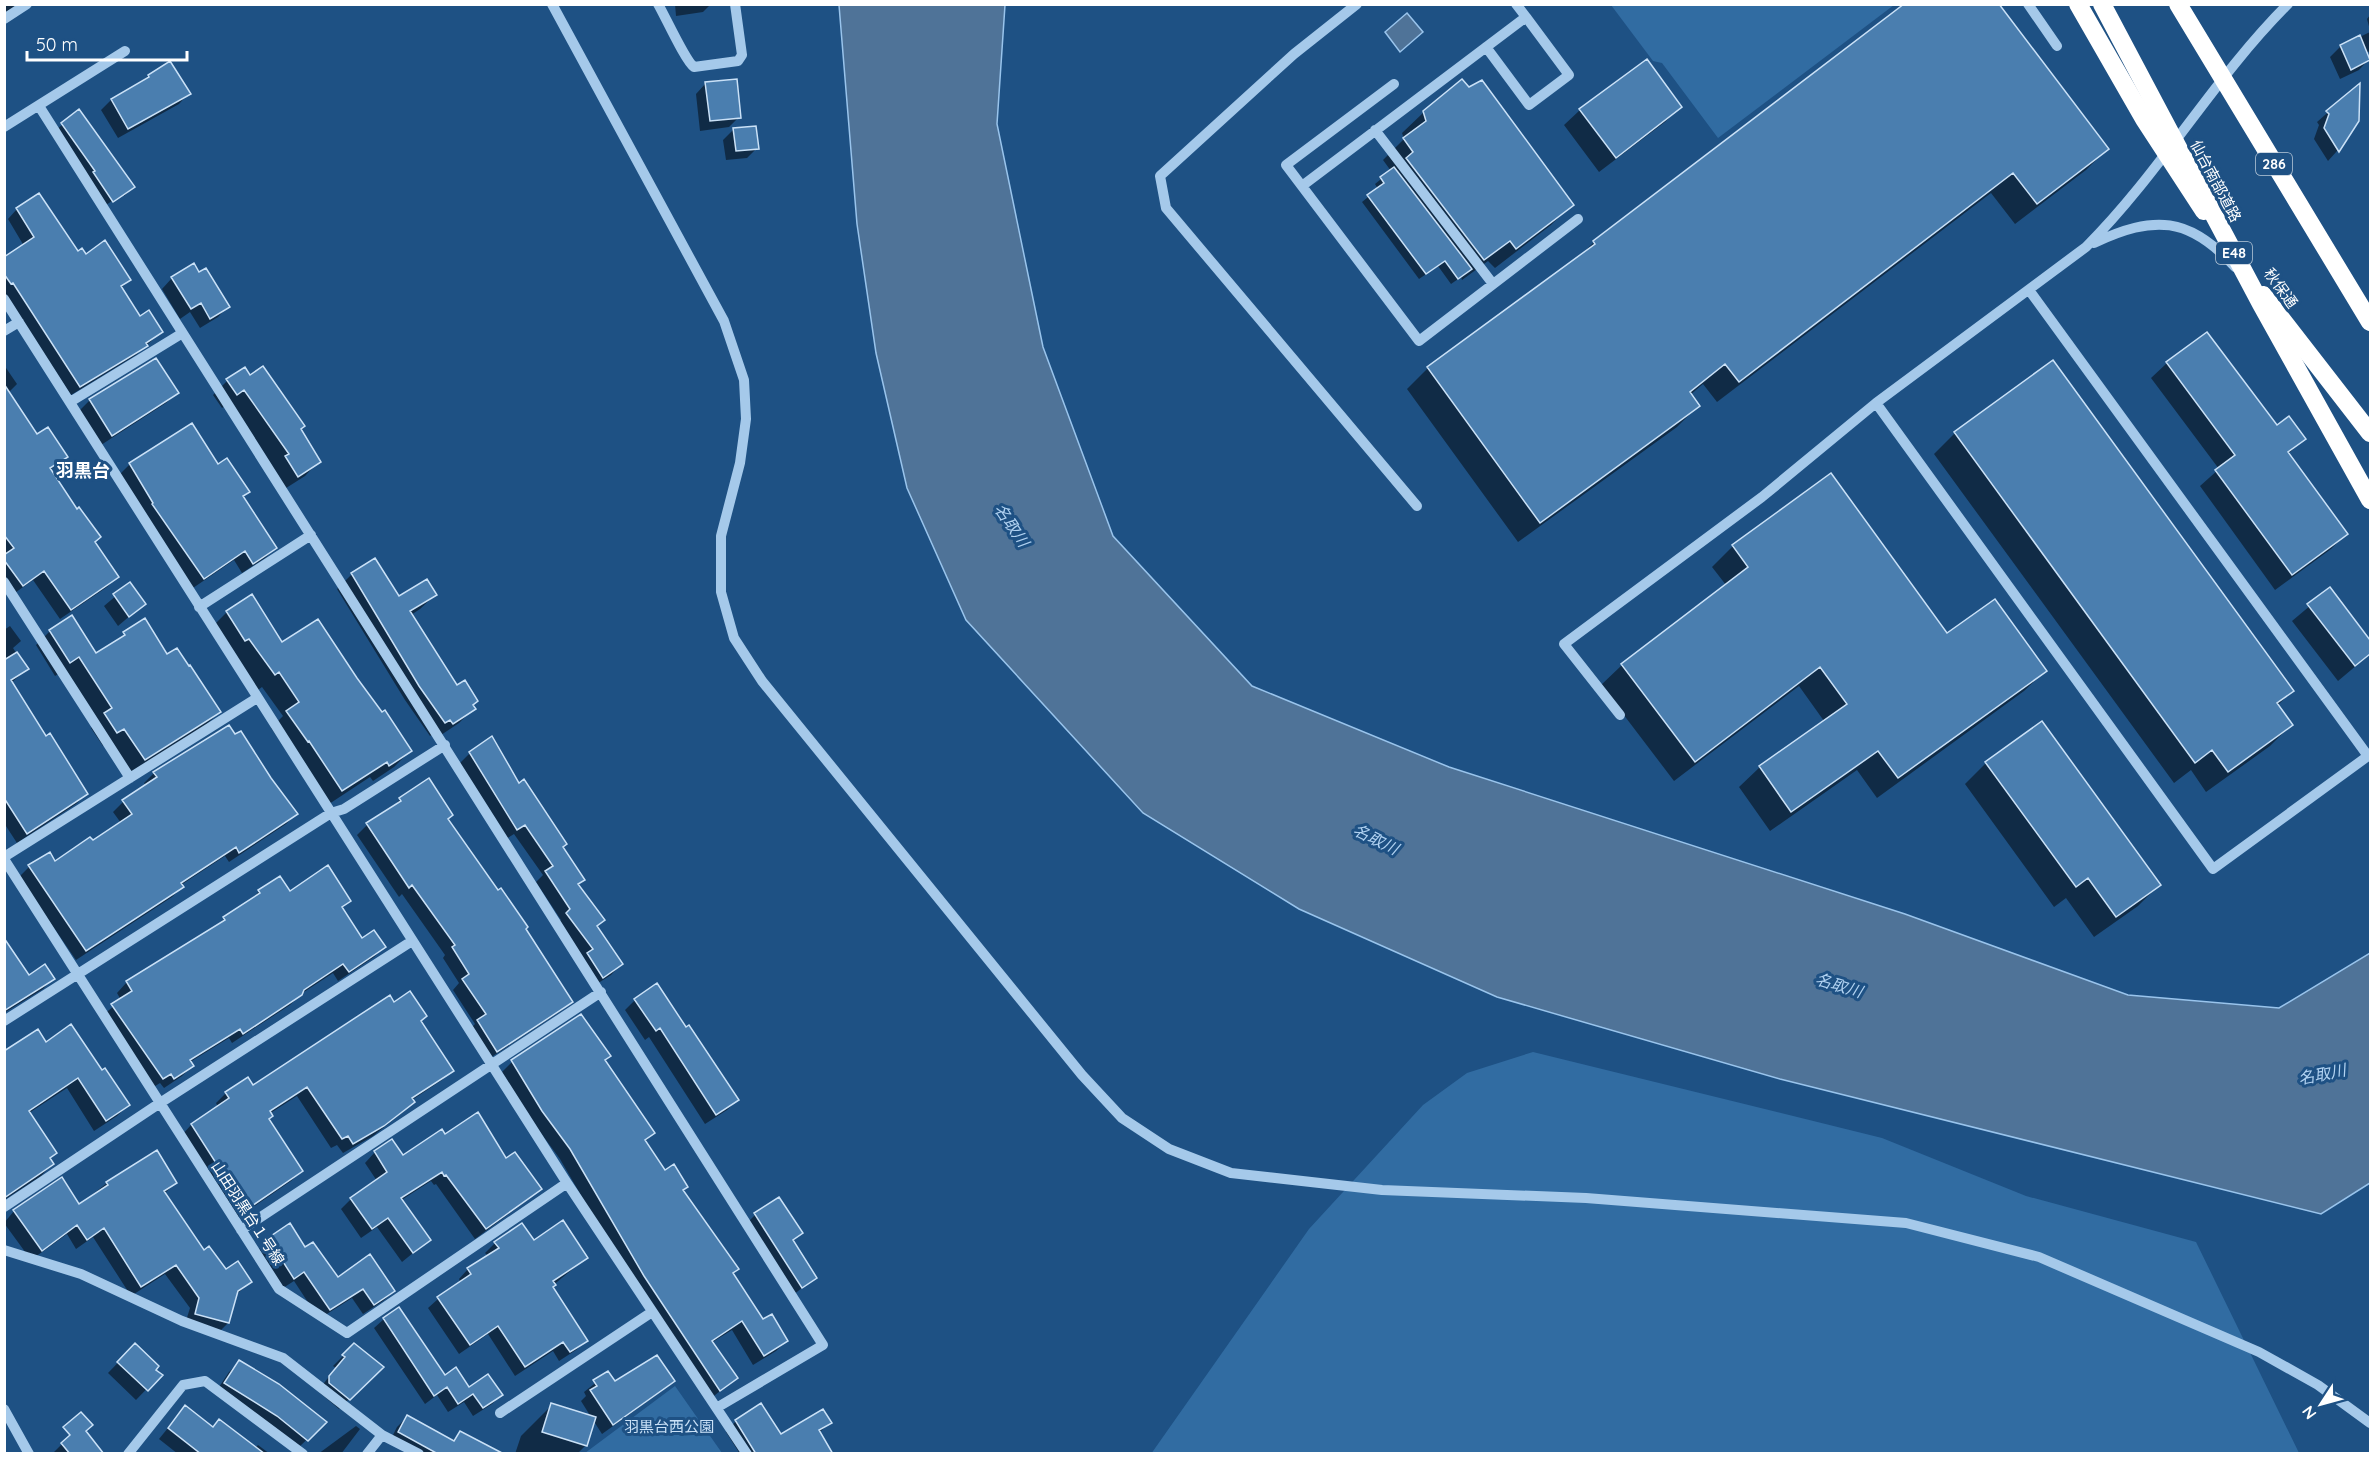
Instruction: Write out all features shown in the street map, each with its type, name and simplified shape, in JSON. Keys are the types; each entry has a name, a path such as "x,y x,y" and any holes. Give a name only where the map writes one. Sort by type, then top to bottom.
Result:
{"highway":[{"name":"秋保通","path":"2078,4 2166,154 2277,315 2370,433"},
{"name":"仙台南部道路","path":"2102,4 2261,304 2370,500"},
{"name":"286","path":"2178,4 2370,322"}],"street":[{"path":"4,19 27,4"},
{"path":"552,4 724,321 744,380 746,419 740,464 721,536 720,592 734,638 762,681 1082,1075 1122,1118 1169,1149 1231,1173 1382,1190 1586,1198 1906,1223 2039,1257 2248,1347 2318,1385 2370,1423"},
{"path":"658,4 689,64 694,67 738,61 742,55 735,4"},
{"path":"1357,4 1294,54 1160,176 1166,208 1417,506"},
{"path":"1486,47 1529,105 1569,75 1516,4"},
{"path":"2028,4 2057,46"},
{"path":"1620,715 1564,644 1762,497 1876,403 2086,247 2116,217 2222,79 2288,4"},
{"path":"1302,186 1526,17"},
{"path":"4,127 125,51"},
{"path":"1394,84 1286,165 1419,341 1578,219"},
{"path":"39,106 823,1345 718,1407"},
{"path":"1376,130 1493,284"},
{"path":"2086,247 2119,231 2146,225 2165,224 2186,229 2207,240 2228,259 2277,315"},
{"path":"1876,403 2213,869 2368,756 2029,290"},
{"path":"4,299 567,1183 718,1407 747,1454"},
{"path":"4,331 19,322"},
{"path":"70,402 182,334"},
{"path":"199,607 311,535"},
{"path":"4,582 130,778"},
{"path":"4,858 257,698"},
{"path":"4,1022 332,813 344,809 445,745"},
{"name":"山田羽黒台１号線","path":"4,858 279,1289 347,1333 567,1183"},
{"path":"4,1207 160,1103 412,941"},
{"path":"241,1230 601,992"},
{"path":"4,1250 81,1274 182,1321 283,1358 382,1435 419,1454"},
{"path":"500,1413 652,1312"},
{"path":"128,1454 183,1385 205,1381 303,1454"},
{"path":"4,1409 29,1454"},
{"path":"367,1454 382,1435"}],"green space":[{"path":"1611,5 1894,5 1718,138 1662,63 1653,61"},
{"path":"1533,1052 1882,1138 2026,1196 2196,1242 2299,1453 1151,1454 1309,1229 1423,1105 1467,1073"},
{"name":"羽黒台西公園","path":"675,1386 722,1453 585,1453"}],"water":[{"name":"名取川","path":"839,5 1005,5 997,124 1043,347 1113,536 1252,686 1449,767 1905,914 2128,995 2279,1008 2370,953 2370,1183 2321,1214 1780,1079 1497,997 1299,909 1143,813 966,620 907,488 876,353 857,224"},
{"path":"1407,13 1423,32 1400,52 1385,32"}],"building":[{"path":"1904,4 1999,4 2109,149 2037,204 2013,173 1739,382 1725,364 1690,392 1700,406 1540,523 1427,367 1595,244 1593,241"},
{"path":"2360,35 2370,60 2351,70 2340,45"},
{"path":"1647,59 1682,107 1616,158 1579,109"},
{"path":"170,61 191,94 128,129 111,99 149,77 148,75"},
{"path":"737,79 741,118 710,121 705,82"},
{"path":"1462,79 1469,87 1482,80 1574,205 1516,249 1510,241 1484,260 1406,158 1413,152 1403,138 1426,121 1423,111"},
{"path":"2360,83 2359,121 2339,152 2324,128 2329,114 2326,111"},
{"path":"79,109 135,187 113,202 93,172 95,171 61,123"},
{"path":"756,126 759,149 736,151 733,128"},
{"path":"1394,167 1472,269 1458,279 1445,261 1426,274 1367,195 1384,183 1380,177"},
{"path":"39,193 78,251 82,248 86,254 105,240 131,280 121,286 140,316 149,310 163,332 146,343 148,346 80,387 13,283 11,284 4,274 4,257 34,237 16,208"},
{"path":"194,263 199,272 206,268 230,307 210,319 201,303 191,309 171,277"},
{"path":"2207,332 2277,425 2289,416 2306,439 2288,452 2348,534 2292,575 2215,470 2235,455 2166,362"},
{"path":"156,358 179,393 112,436 89,399"},
{"path":"2053,360 2294,691 2277,703 2293,725 2228,772 2212,750 2195,763 1954,432"},
{"path":"263,366 305,426 301,429 321,462 298,477 285,456 289,454 244,390 237,395 226,379 245,367 250,375"},
{"path":"4,384 37,434 48,427 68,457 50,468 77,509 79,507 101,537 95,542 119,577 71,610 44,571 23,586 4,560 4,555 14,548 4,535"},
{"path":"192,423 218,464 227,458 250,492 243,496 277,548 253,564 245,551 204,579 152,504 129,463"},
{"path":"1831,473 1947,633 1995,599 2047,671 1898,778 1878,751 1791,812 1759,766 1847,704 1820,667 1695,762 1621,664 1748,567 1732,545"},
{"path":"375,558 399,596 427,579 437,595 410,611 457,685 465,680 478,701 473,705 476,709 453,724 450,720 445,723 419,686 351,573"},
{"path":"130,582 146,604 129,617 113,594"},
{"path":"2330,587 2370,640 2370,654 2355,666 2307,604"},
{"path":"252,594 282,642 318,619 357,678 382,712 385,710 412,751 389,766 387,762 342,791 286,711 299,702 279,672 275,675 249,639 245,641 226,611"},
{"path":"72,615 96,653 125,635 123,632 145,618 167,654 177,648 221,712 145,760 124,729 117,733 104,713 112,708 79,657 70,663 49,630"},
{"path":"17,652 29,669 11,680 46,736 50,733 88,794 27,834 4,798 4,660"},
{"path":"2042,721 2161,885 2116,917 2088,878 2076,887 1985,762"},
{"path":"229,725 235,734 241,731 271,778 298,814 239,853 236,847 181,883 184,887 86,951 28,865 50,852 55,861 90,837 93,840 132,814 122,800 157,777 153,772"},
{"path":"492,736 519,783 524,779 567,844 563,847 585,880 578,884 605,920 597,926 623,964 603,978 587,953 593,949 566,913 570,909 545,871 553,866 525,825 517,830 469,752"},
{"path":"429,778 453,815 448,819 498,890 501,888 528,927 526,929 573,1002 497,1052 477,1020 486,1014 462,979 469,974 452,947 455,945 412,885 409,888 366,823 401,801 399,798"},
{"path":"328,865 351,901 342,907 362,938 374,930 386,947 349,972 343,964 304,990 302,995 243,1034 240,1029 190,1060 194,1066 174,1079 171,1074 163,1079 111,1004 132,991 126,981 225,920 223,917 260,893 258,890 280,876 290,891"},
{"path":"4,938 29,975 45,964 55,979 4,1011"},
{"path":"657,983 686,1027 689,1025 739,1100 716,1115 660,1028 656,1031 634,999"},
{"path":"410,991 427,1016 421,1021 454,1071 412,1098 415,1102 384,1126 353,1144 348,1136 342,1139 307,1087 270,1111 273,1116 269,1119 303,1171 246,1210 191,1124 229,1098 225,1092 248,1077 253,1085 390,995 394,1002"},
{"path":"581,1014 611,1056 605,1060 655,1133 645,1140 665,1170 674,1164 688,1187 683,1190 739,1269 733,1273 763,1319 772,1314 788,1341 764,1356 742,1321 712,1341 738,1378 720,1391 644,1276 570,1149 542,1111 511,1060"},
{"path":"71,1024 102,1070 105,1068 130,1105 106,1121 78,1078 29,1111 57,1153 50,1158 54,1164 4,1198 4,1051 38,1029 46,1042"},
{"path":"478,1112 506,1158 515,1152 542,1189 486,1229 442,1172 401,1198 431,1240 413,1253 388,1218 372,1229 350,1198 387,1172 374,1151 392,1139 403,1155 442,1129 445,1134"},
{"path":"157,1150 177,1183 164,1191 204,1250 209,1246 226,1269 238,1261 252,1282 238,1291 229,1323 195,1314 199,1298 176,1265 141,1287 104,1228 87,1240 77,1225 42,1251 13,1210 62,1177 79,1204 108,1185 106,1182"},
{"path":"779,1197 803,1233 793,1240 817,1278 802,1288 754,1213"},
{"path":"563,1220 588,1258 553,1281 556,1285 553,1287 588,1341 570,1352 563,1342 525,1367 498,1326 470,1345 437,1297 471,1274 467,1268 499,1248 494,1242 522,1223 534,1240"},
{"path":"290,1223 305,1247 313,1242 338,1277 370,1254 395,1291 374,1305 363,1289 330,1310 304,1272 294,1279 268,1238"},
{"path":"399,1307 445,1375 456,1367 469,1387 488,1374 503,1395 483,1408 473,1394 458,1404 447,1387 434,1396 383,1318"},
{"path":"135,1343 159,1366 156,1370 163,1375 148,1391 117,1362"},
{"path":"354,1343 384,1367 350,1400 329,1383 329,1376 345,1357 342,1355"},
{"path":"657,1355 675,1381 613,1425 590,1390 597,1386 593,1380 608,1371 615,1381"},
{"path":"239,1360 279,1384 327,1422 308,1441 277,1416 224,1383"},
{"path":"551,1403 596,1417 587,1446 542,1432"},
{"path":"761,1403 781,1434 823,1409 832,1423 819,1430 833,1454 756,1454 735,1420"},
{"path":"185,1405 213,1427 219,1419 265,1454 201,1454 168,1428"},
{"path":"81,1412 93,1425 86,1431 104,1454 70,1454 61,1443 70,1435 63,1427"},
{"path":"407,1415 454,1441 460,1431 504,1454 438,1454 398,1432"}],"district":[{"name":"羽黒台","path":"83,470"}]}
